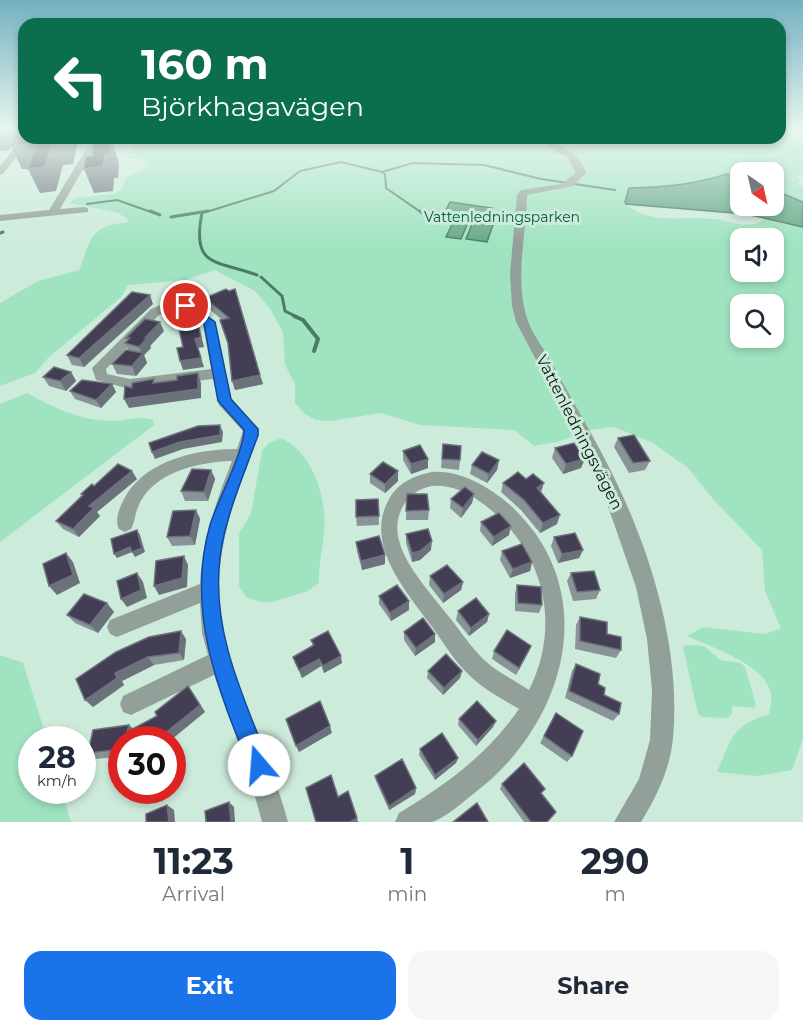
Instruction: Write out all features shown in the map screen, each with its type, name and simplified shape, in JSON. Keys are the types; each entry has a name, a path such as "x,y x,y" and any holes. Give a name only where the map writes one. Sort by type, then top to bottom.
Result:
{"street":[{"path":"53,212 80,167"},
{"name":"Vattenledningsvägen","path":"580,167 581,175 568,185 534,189 522,195 515,253 516,283 522,322 620,509 635,551 658,645 663,690 659,750 654,774 627,822"},
{"path":"0,219 84,210"},
{"path":"219,373 130,384 101,377 99,368 155,312 163,308 186,306 209,322 219,373 224,401 251,429 251,435 219,525 212,557 209,590 214,640 219,661 254,747 274,822"},
{"path":"125,524 126,508 138,490 170,468 201,456 242,455"},
{"path":"408,822 441,802 489,765 513,740 535,706 549,673 555,640 556,612 551,586 536,550 519,526 478,491 447,479 418,483 404,491 394,504 389,519 392,545 400,567 475,666 535,706"},
{"path":"117,627 209,590"},
{"path":"130,704 219,661"}],"green space":[{"name":"Vattenledningsparken","path":"144,167 730,167 730,175 626,204 635,211 656,217 702,218 745,225 763,220 803,227 803,739 792,770 757,776 717,772 734,735 747,723 769,714 771,695 767,684 749,666 687,636 703,627 765,634 781,628 765,591 762,550 713,499 688,468 653,443 614,427 590,430 557,442 534,446 514,430 420,425 381,413 331,421 316,420 305,414 295,403 295,384 285,365 283,333 271,310 255,291 215,270 185,280 128,285 121,297 48,358 35,373 0,386 0,303 38,281 79,270 94,235 107,226 130,222 119,213 70,203 75,198 114,194 123,188 125,178"},
{"path":"784,167 803,167 803,174 796,176 800,180 798,184 803,187 803,202 784,194"},
{"path":"27,393 57,408 89,419 111,421 142,418 153,420 154,425 0,542 0,404"},
{"path":"281,438 299,451 312,469 323,502 325,521 319,583 308,591 272,602 259,602 246,597 239,586 239,534 251,513 262,451 269,443"},
{"path":"686,645 704,646 720,660 741,663 745,667 756,705 754,708 732,706 732,714 727,718 702,717 698,714 683,647"},
{"path":"0,655 23,663 43,726 18,726 18,804 66,804 71,822 0,822"}],"shaded area":[{"path":"730,175 730,213 626,204 625,202 629,188 702,181"},
{"path":"784,194 803,202 803,227 755,216 784,216"},
{"path":"450,202 492,208 488,218 445,212"},
{"path":"456,216 470,218 461,239 446,237"},
{"path":"474,219 494,222 487,242 466,239"}],"building":[{"path":"226,289 229,291 235,289 260,375 232,381 228,343 220,320 229,318 205,298"},
{"path":"132,292 150,295 79,358 67,355"},
{"path":"196,315 201,337 195,339 201,358 180,361 177,348 183,347 177,320"},
{"path":"145,319 160,322 139,347 125,343 130,338 126,338"},
{"path":"126,350 143,353 132,366 112,364"},
{"path":"54,367 71,372 60,381 43,377"},
{"path":"198,373 198,389 124,399 125,386 132,388 132,383 154,379 153,383 177,380 177,376"},
{"path":"82,380 112,384 96,400 70,391"},
{"path":"220,425 220,435 180,442 152,452 149,443 198,426"},
{"path":"634,435 650,461 633,463 618,438"},
{"path":"574,443 585,459 566,464 555,448"},
{"path":"443,444 461,446 460,460 442,459"},
{"path":"420,445 428,459 411,464 403,451"},
{"path":"482,452 499,460 489,474 472,465"},
{"path":"383,462 398,471 385,484 370,474"},
{"path":"118,464 132,471 89,506 94,508 73,529 56,521 83,495 81,494 92,484 94,486"},
{"path":"192,469 211,470 204,492 181,491"},
{"path":"518,472 526,479 533,474 544,483 537,488 560,515 543,523 524,500 503,483"},
{"path":"465,487 474,494 463,508 451,499"},
{"path":"407,494 427,494 429,510 406,511"},
{"path":"378,499 379,516 356,517 356,500"},
{"path":"196,510 190,536 167,537 173,511"},
{"path":"499,513 511,526 494,537 481,522"},
{"path":"428,529 432,541 420,551 412,553 406,534"},
{"path":"137,530 142,548 132,552 130,547 114,554 111,539"},
{"path":"575,533 583,550 562,554 554,537"},
{"path":"379,536 385,555 361,561 356,542"},
{"path":"522,544 532,562 513,569 502,551"},
{"path":"66,553 73,575 49,586 43,564"},
{"path":"184,556 182,578 154,586 156,561"},
{"path":"447,565 463,582 444,594 430,576"},
{"path":"594,571 600,590 577,592 571,573"},
{"path":"137,573 141,590 121,599 117,581"},
{"path":"397,585 409,601 390,613 379,596"},
{"path":"517,585 541,587 542,605 518,603"},
{"path":"84,594 107,603 90,625 67,615"},
{"path":"476,598 489,614 471,628 458,611"},
{"path":"580,617 607,622 607,634 621,637 621,650 580,641"},
{"path":"423,618 435,634 416,648 404,632"},
{"path":"507,630 531,646 519,668 494,651"},
{"path":"181,631 179,653 148,657 115,673 117,678 85,700 76,679 116,652 149,637"},
{"path":"328,631 341,656 323,666 319,659 299,670 293,657 314,645 311,640"},
{"path":"446,654 462,671 444,688 428,671"},
{"path":"576,664 600,674 598,684 605,688 604,695 621,703 619,714 569,691"},
{"path":"188,686 200,705 174,726 138,726 157,716 155,712"},
{"path":"320,701 330,726 296,746 286,719"},
{"path":"477,701 496,721 478,740 459,719"},
{"path":"556,713 583,731 572,756 544,736"},
{"path":"108,728 108,751 96,752 96,730"},
{"path":"442,733 458,758 435,775 420,749"},
{"path":"402,759 416,788 389,806 375,776"},
{"path":"524,763 545,789 541,793 556,812 547,822 531,822 502,784"},
{"path":"331,775 338,797 348,791 357,818 350,822 316,822 306,788"},
{"path":"229,802 231,822 206,822 205,811"},
{"path":"477,803 488,822 453,822"},
{"path":"167,805 169,822 146,822 146,814"}],"waterway":[{"path":"203,213 274,191 300,171 317,167"},
{"path":"363,167 382,172"},
{"path":"382,172 398,167"},
{"path":"494,167 541,179 615,190"},
{"path":"382,172 385,174 386,188 422,213"},
{"path":"87,204 117,200 154,213"},
{"path":"150,211 160,215"},
{"path":"171,217 208,211"},
{"path":"420,211 430,218"},
{"path":"202,213 200,244 204,253 219,263 257,275"},
{"path":"261,277 282,296 285,311 297,317"},
{"path":"294,316 303,320 318,339 314,351"}],"route":[{"path":"186,306 209,322 224,401 251,429 251,435 219,525 212,557 209,590 214,640 219,661 259,765"}]}
